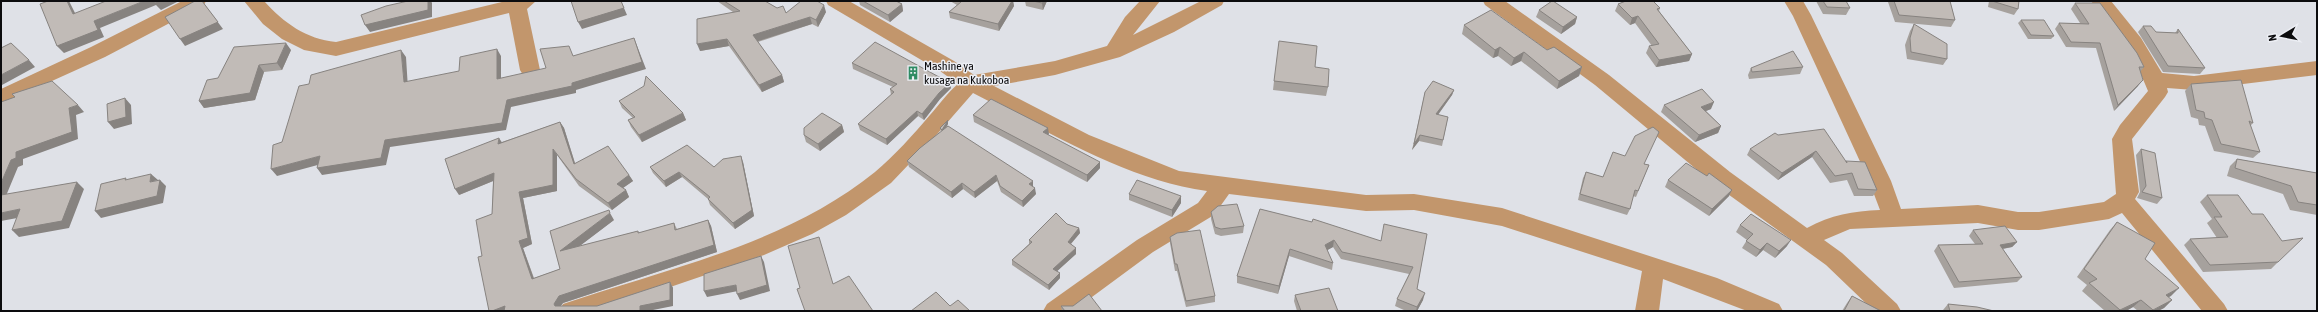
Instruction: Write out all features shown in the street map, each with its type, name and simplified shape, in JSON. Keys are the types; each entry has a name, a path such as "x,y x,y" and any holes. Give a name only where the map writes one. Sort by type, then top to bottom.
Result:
{"street":[{"path":"1,97 98,52 197,1"},
{"path":"253,1 280,29 303,43 322,48 336,49 523,3"},
{"path":"1114,52 1132,22 1151,1"},
{"path":"572,311 756,248 804,228 838,209 883,177 925,135 962,90 971,83 1081,62 1114,52 1159,33 1215,1"},
{"path":"1492,1 1602,80 1722,178 1834,259 1889,311"},
{"path":"1793,1 1802,15 1880,182 1894,218"},
{"path":"1807,238 1842,222 1978,214 2018,221 2039,221 2109,210 2124,200 2128,192 2122,139 2126,130 2152,102 2158,92 2155,80 2132,41 2100,1"},
{"path":"523,3 518,9 530,70"},
{"path":"850,4 971,83 1082,140 1137,164 1178,178 1366,203 1414,202 1457,208 1509,219 1710,285 1771,311"},
{"path":"2155,80 2194,84 2317,68"},
{"path":"1055,311 1145,246 1206,209 1224,185"},
{"path":"2124,200 2216,311"},
{"path":"1647,311 1654,266"}],"building":[{"path":"48,1 67,1 73,14 106,1 144,1 94,21 98,30 57,46 40,4"},
{"path":"195,1 202,1 218,22 180,39 165,17"},
{"path":"408,1 428,1 428,10 365,25 361,15 386,6"},
{"path":"571,1 621,1 624,8 578,22"},
{"path":"724,1 765,1 777,8 783,6 786,13 801,1 817,1 824,5 816,20 810,17 753,35 782,75 759,85 727,39 697,44 697,19 740,11"},
{"path":"863,1 896,1 902,4 888,15"},
{"path":"960,1 1012,1 998,24 949,12 961,2"},
{"path":"1552,1 1577,17 1563,27 1539,10"},
{"path":"1626,1 1653,1 1660,8 1657,9 1692,54 1659,60 1649,46 1659,44 1638,16 1632,18 1618,4"},
{"path":"1823,1 1846,1 1850,8 1827,7"},
{"path":"1894,1 1950,1 1955,20 1899,15"},
{"path":"1992,1 2019,1 2018,9"},
{"path":"2075,3 2100,3 2137,53 2144,67 2139,67 2143,80 2118,105 2100,43 2071,42 2059,23 2089,24"},
{"path":"1491,10 1547,50 1554,47 1582,67 1559,81 1524,52 1514,58 1500,47 1495,50 1464,25"},
{"path":"2021,20 2044,20 2054,36 2031,35"},
{"path":"1914,24 1947,44 1947,59 1911,52 1910,38"},
{"path":"2143,26 2151,26 2156,32 2178,33 2178,29 2205,68 2168,66"},
{"path":"634,38 642,62 572,83 572,86 507,100 502,123 385,140 381,158 317,168 320,156 271,169 273,145 282,142 299,86 309,84 311,75 401,50 404,82 459,71 460,57 497,49 497,79 546,68 540,49 569,46 573,56"},
{"path":"1279,41 1317,46 1315,67 1329,69 1328,87 1274,81"},
{"path":"875,42 950,83 939,93 922,114 917,111 886,139 858,124 894,92 890,89 897,84 852,63"},
{"path":"11,43 29,60 1,75 1,48"},
{"path":"286,43 277,63 259,65 250,93 199,101 207,80 218,78 234,47"},
{"path":"1793,51 1803,67 1752,72 1751,68"},
{"path":"646,76 683,113 639,135 628,120 635,117 619,101 644,86"},
{"path":"2241,80 2253,123 2249,121 2260,152 2221,144 2212,120 2205,118 2204,112 2196,110 2191,84"},
{"path":"52,81 78,105 69,108 72,132 16,152 16,158 11,160 1,183 1,102 15,97 12,94"},
{"path":"1433,81 1454,90 1436,114 1448,117 1443,140 1420,135 1414,144 1425,92"},
{"path":"1702,89 1714,102 1701,107 1721,126 1699,135 1664,105"},
{"path":"125,98 126,117 108,122 107,104"},
{"path":"991,99 1048,128 1043,132 1100,162 1087,175 973,115"},
{"path":"822,113 842,125 818,144 804,135 804,128"},
{"path":"948,120 942,130 940,128"},
{"path":"560,122 574,164 608,146 629,175 617,184 626,190 608,203 576,179 553,149 553,185 519,192 528,238 519,241 532,279 560,269 550,231 609,210 610,213 560,251 674,223 675,230 708,220 714,245 559,296 554,304 555,306 597,306 670,282 670,300 640,306 640,311 504,311 505,306 489,311 478,257 482,256 476,220 492,214 494,173 455,189 445,159 499,138 498,144"},
{"path":"948,126 1033,181 1029,184 1035,188 1022,201 1000,186 996,175 974,192 962,183 951,192 907,161 920,148"},
{"path":"1653,127 1659,132 1644,164 1649,165 1638,191 1635,190 1630,209 1580,194 1586,172 1603,177 1613,152 1625,156 1635,136"},
{"path":"1824,129 1847,163 1846,161 1865,162 1877,190 1858,189 1852,173 1835,176 1816,151 1782,173 1750,149 1775,133 1778,135"},
{"path":"687,145 714,167 723,159 741,156 752,210 733,223 708,199 710,197 679,172 664,181 650,167"},
{"path":"2141,149 2155,153 2162,198 2142,192 2146,186"},
{"path":"2237,159 2317,173 2317,205 2298,202 2291,186 2235,168"},
{"path":"1686,163 1707,176 1709,173 1732,190 1712,209 1668,180"},
{"path":"151,174 150,182 160,180 157,196 95,211 101,184"},
{"path":"1137,180 1181,196 1172,210 1129,194"},
{"path":"77,182 62,221 12,230 20,209 1,213 1,195"},
{"path":"2207,195 2238,195 2252,214 2263,214 2282,241 2303,238 2278,262 2210,265 2190,239 2228,237 2214,217 2222,217"},
{"path":"1237,204 1244,226 1221,229 1215,227 1211,212 1218,206"},
{"path":"1260,209 1312,222 1313,219 1381,241 1384,224 1427,234 1417,289 1425,293 1417,307 1397,299 1413,267 1342,252 1334,240 1325,245 1333,263 1290,249 1279,286 1237,276"},
{"path":"1056,213 1067,224 1079,228 1068,242 1076,248 1053,269 1060,273 1048,285 1012,260 1032,242 1029,240"},
{"path":"1751,214 1791,240 1779,251 1767,243 1760,250 1746,241 1753,234 1740,225"},
{"path":"2117,222 2155,243 2145,259 2179,288 2166,295 2172,300 2153,310 2141,300 2120,310 2089,283 2097,279 2084,269"},
{"path":"2005,226 2017,242 2000,245 2022,277 1959,282 1938,245 1983,244 1973,230"},
{"path":"1200,230 1215,296 1186,301 1177,264 1175,264 1170,237 1177,233"},
{"path":"819,237 833,284 849,276 873,311 805,311 797,289 800,288 788,246"},
{"path":"761,256 767,285 737,294 736,285 704,291 704,274"},
{"path":"1329,288 1338,311 1301,311 1295,295"},
{"path":"936,292 950,306 958,300 970,311 911,311"},
{"path":"1089,294 1102,311 1065,311 1061,306 1073,306"},
{"path":"1852,296 1881,311 1844,311"},
{"path":"1948,304 1977,307 1994,311 1950,311"}],"place":[{"name":"Mashine ya kusaga na Kukoboa","path":"913,73"}]}
